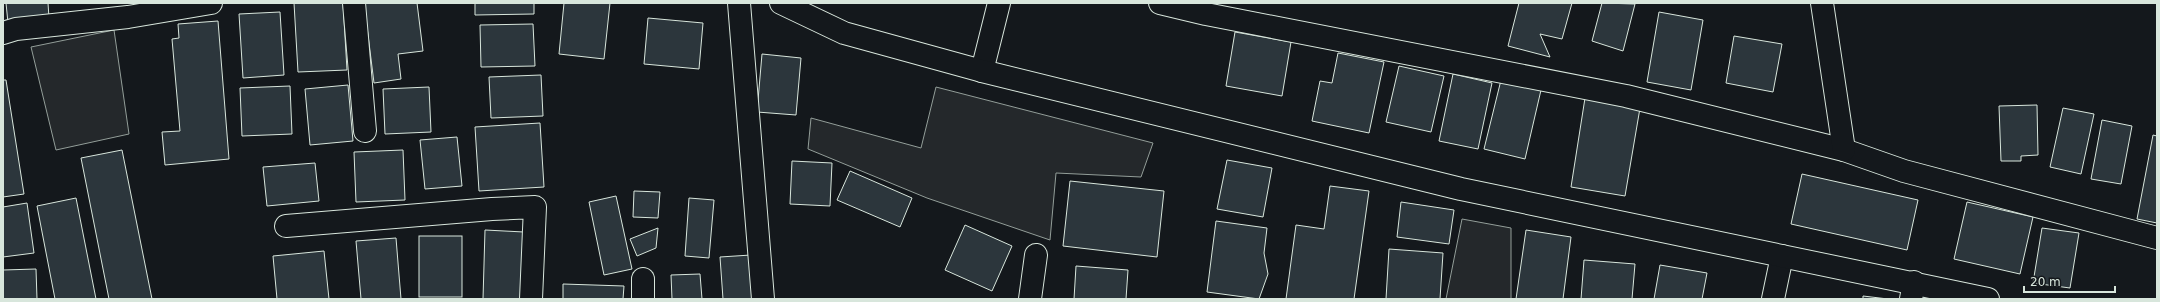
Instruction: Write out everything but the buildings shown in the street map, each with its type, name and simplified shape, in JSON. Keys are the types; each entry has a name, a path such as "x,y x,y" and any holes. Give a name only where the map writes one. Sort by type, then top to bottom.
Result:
{"street":[{"path":"3,33 16,29 128,10 211,3"},
{"path":"354,3 365,131"},
{"path":"739,3 763,299"},
{"path":"781,3 844,33 982,71 1461,189 1782,256 1912,291 1988,299"},
{"path":"982,71 999,3"},
{"path":"1160,3 1206,14 1626,96 1844,150 1904,171 2157,238"},
{"path":"1822,3 1844,150"},
{"path":"286,226 492,208 535,207 532,299"},
{"path":"1030,299 1036,255"},
{"path":"1773,299 1782,256"}],"shaded area":[{"path":"114,30 129,134 56,150 31,47"},
{"path":"936,87 1153,143 1141,177 1056,173 1050,240 927,198 808,149 811,118 921,148"},
{"path":"1462,219 1511,228 1511,299 1446,299"}]}
